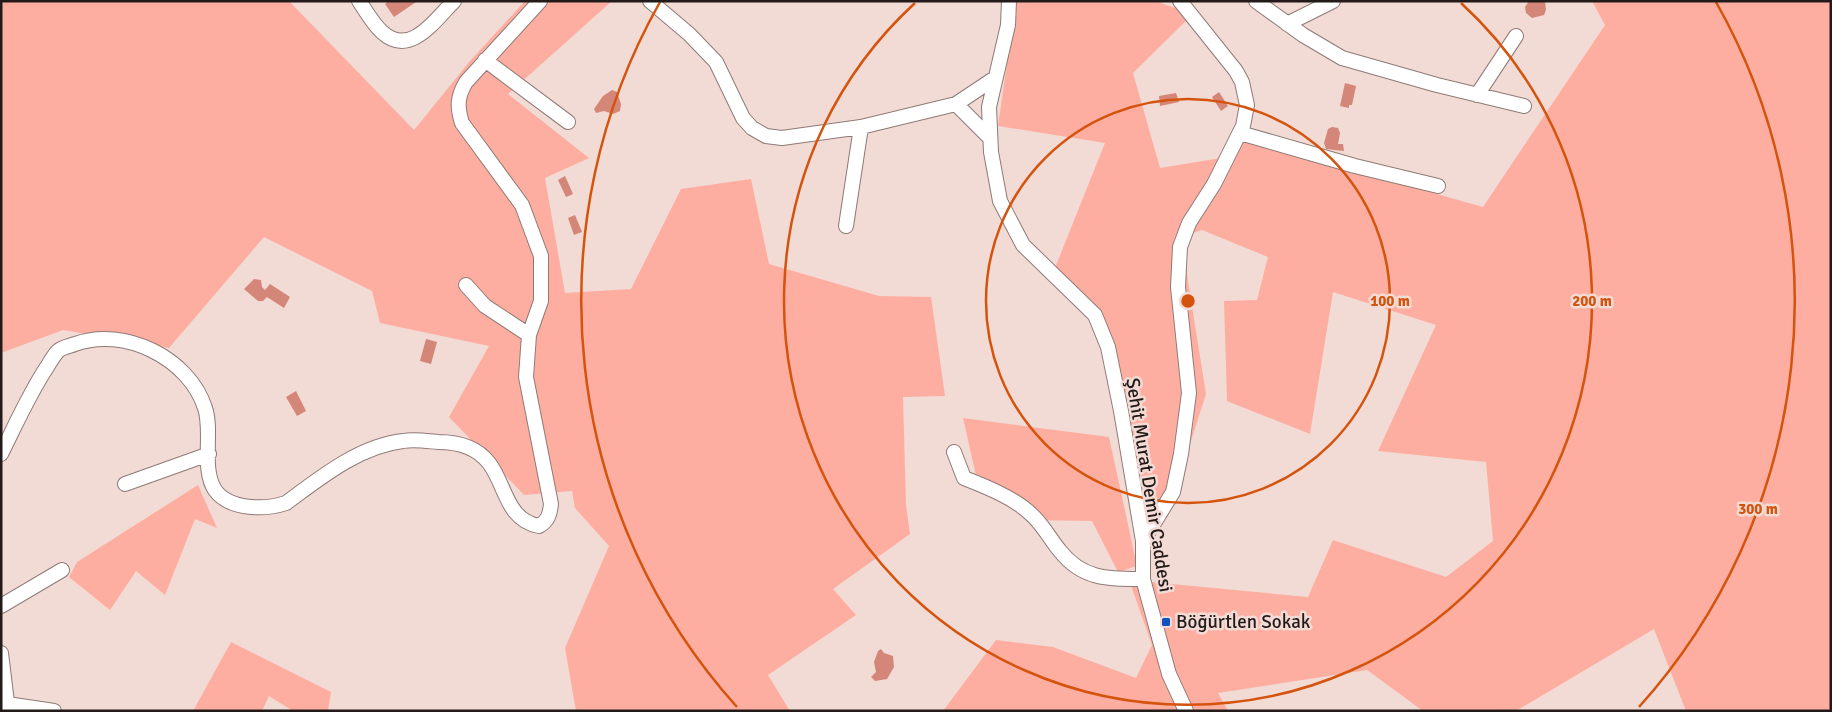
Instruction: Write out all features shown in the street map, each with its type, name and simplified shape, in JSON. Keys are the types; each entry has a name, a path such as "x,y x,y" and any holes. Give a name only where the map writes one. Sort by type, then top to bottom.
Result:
{"street":[{"path":"359,1 382,32 394,41 407,42 418,37 454,1"},
{"path":"2,450 35,384 58,350 83,341 112,338 145,348 169,359 191,380 206,408 210,477 221,496 252,507 271,507 286,503 325,474 374,448 404,441 454,442 474,449 489,463 507,500 520,519 538,526 548,519 551,504 526,377 529,335 541,302 541,256 522,205 462,123 457,108 459,93 485,60 540,1"},
{"path":"650,1 689,34 716,62 743,118 752,128 766,136 782,138 860,127 956,104 996,78"},
{"name":"Şehit Murat Demir Caddesi","path":"1009,1 1008,25 989,107 990,138 1000,201 1023,245 1096,314 1108,347 1121,410 1143,541 1143,579 1169,674 1186,711"},
{"path":"1143,541 1173,492 1188,402 1178,287 1180,247 1188,223 1214,184 1240,133 1246,105 1240,76 1180,1"},
{"path":"1256,1 1287,24 1342,58 1524,106"},
{"path":"1287,24 1333,1"},
{"path":"1477,95 1516,36"},
{"path":"485,60 568,122"},
{"path":"956,104 990,138"},
{"path":"846,226 860,127"},
{"path":"1240,133 1355,166 1438,186"},
{"path":"466,285 485,306 529,335"},
{"path":"954,452 964,478 1016,503 1034,516 1061,553 1086,573 1103,578 1143,579"},
{"path":"125,484 209,454"},
{"path":"1,606 62,570"},
{"path":"1,653 7,708 54,711"}],"shaded area":[{"path":"1,1 289,1 414,130 470,61 525,1 612,1 508,94 589,158 545,178 565,293 631,289 681,189 751,179 769,264 879,296 931,297 945,396 903,397 906,505 910,534 833,589 856,615 768,675 790,711 576,711 565,648 609,546 575,508 572,491 524,495 449,417 489,346 380,323 372,291 264,237 169,348 63,330 1,353"},
{"path":"389,1 416,2 394,17 385,4"},
{"path":"1016,1 1155,1 1193,14 1133,73 1160,168 1227,157 1245,140 1483,207 1605,25 1592,1 1831,1 1831,711 1686,711 1654,629 1516,711 1423,711 1367,670 1218,693 1228,711 943,711 996,640 1053,647 1136,678 1152,645 1129,580 1308,597 1333,540 1446,577 1493,541 1486,462 1378,451 1436,325 1333,292 1310,434 1227,401 1224,301 1257,300 1268,257 1202,230 1181,237 1206,394 1169,510 1146,493 1091,308 1055,268 1105,143 998,126"},
{"path":"1529,1 1545,1 1546,10 1544,15 1532,18 1526,13 1525,7"},
{"path":"1345,83 1356,86 1352,105 1349,105 1349,108 1340,106"},
{"path":"612,90 617,92 621,104 620,111 613,114 604,111 596,113 594,109 603,96"},
{"path":"1219,92 1228,106 1221,111 1212,97"},
{"path":"1176,93 1179,102 1160,106 1159,96"},
{"path":"1332,127 1338,128 1340,133 1338,144 1343,144 1344,151 1326,149 1324,143 1328,129"},
{"path":"565,176 573,194 566,197 558,180"},
{"path":"575,215 582,232 574,235 568,218"},
{"path":"254,279 261,280 262,287 265,290 270,284 290,297 284,308 267,297 263,301 258,301 244,289"},
{"path":"426,339 437,342 431,364 420,361"},
{"path":"296,391 306,411 297,416 286,397"},
{"path":"963,418 1109,437 1137,566 1118,572 1092,521 1026,520 977,480"},
{"path":"198,485 217,528 195,519 165,595 136,571 110,610 69,577 77,562"},
{"path":"231,642 331,692 328,711 293,711 269,696 262,711 193,711"},
{"path":"881,649 884,653 893,656 894,667 887,679 875,681 871,677 876,672 874,662 878,651"}],"place":[{"name":"Böğürtlen Sokak","path":"1166,622"}]}
